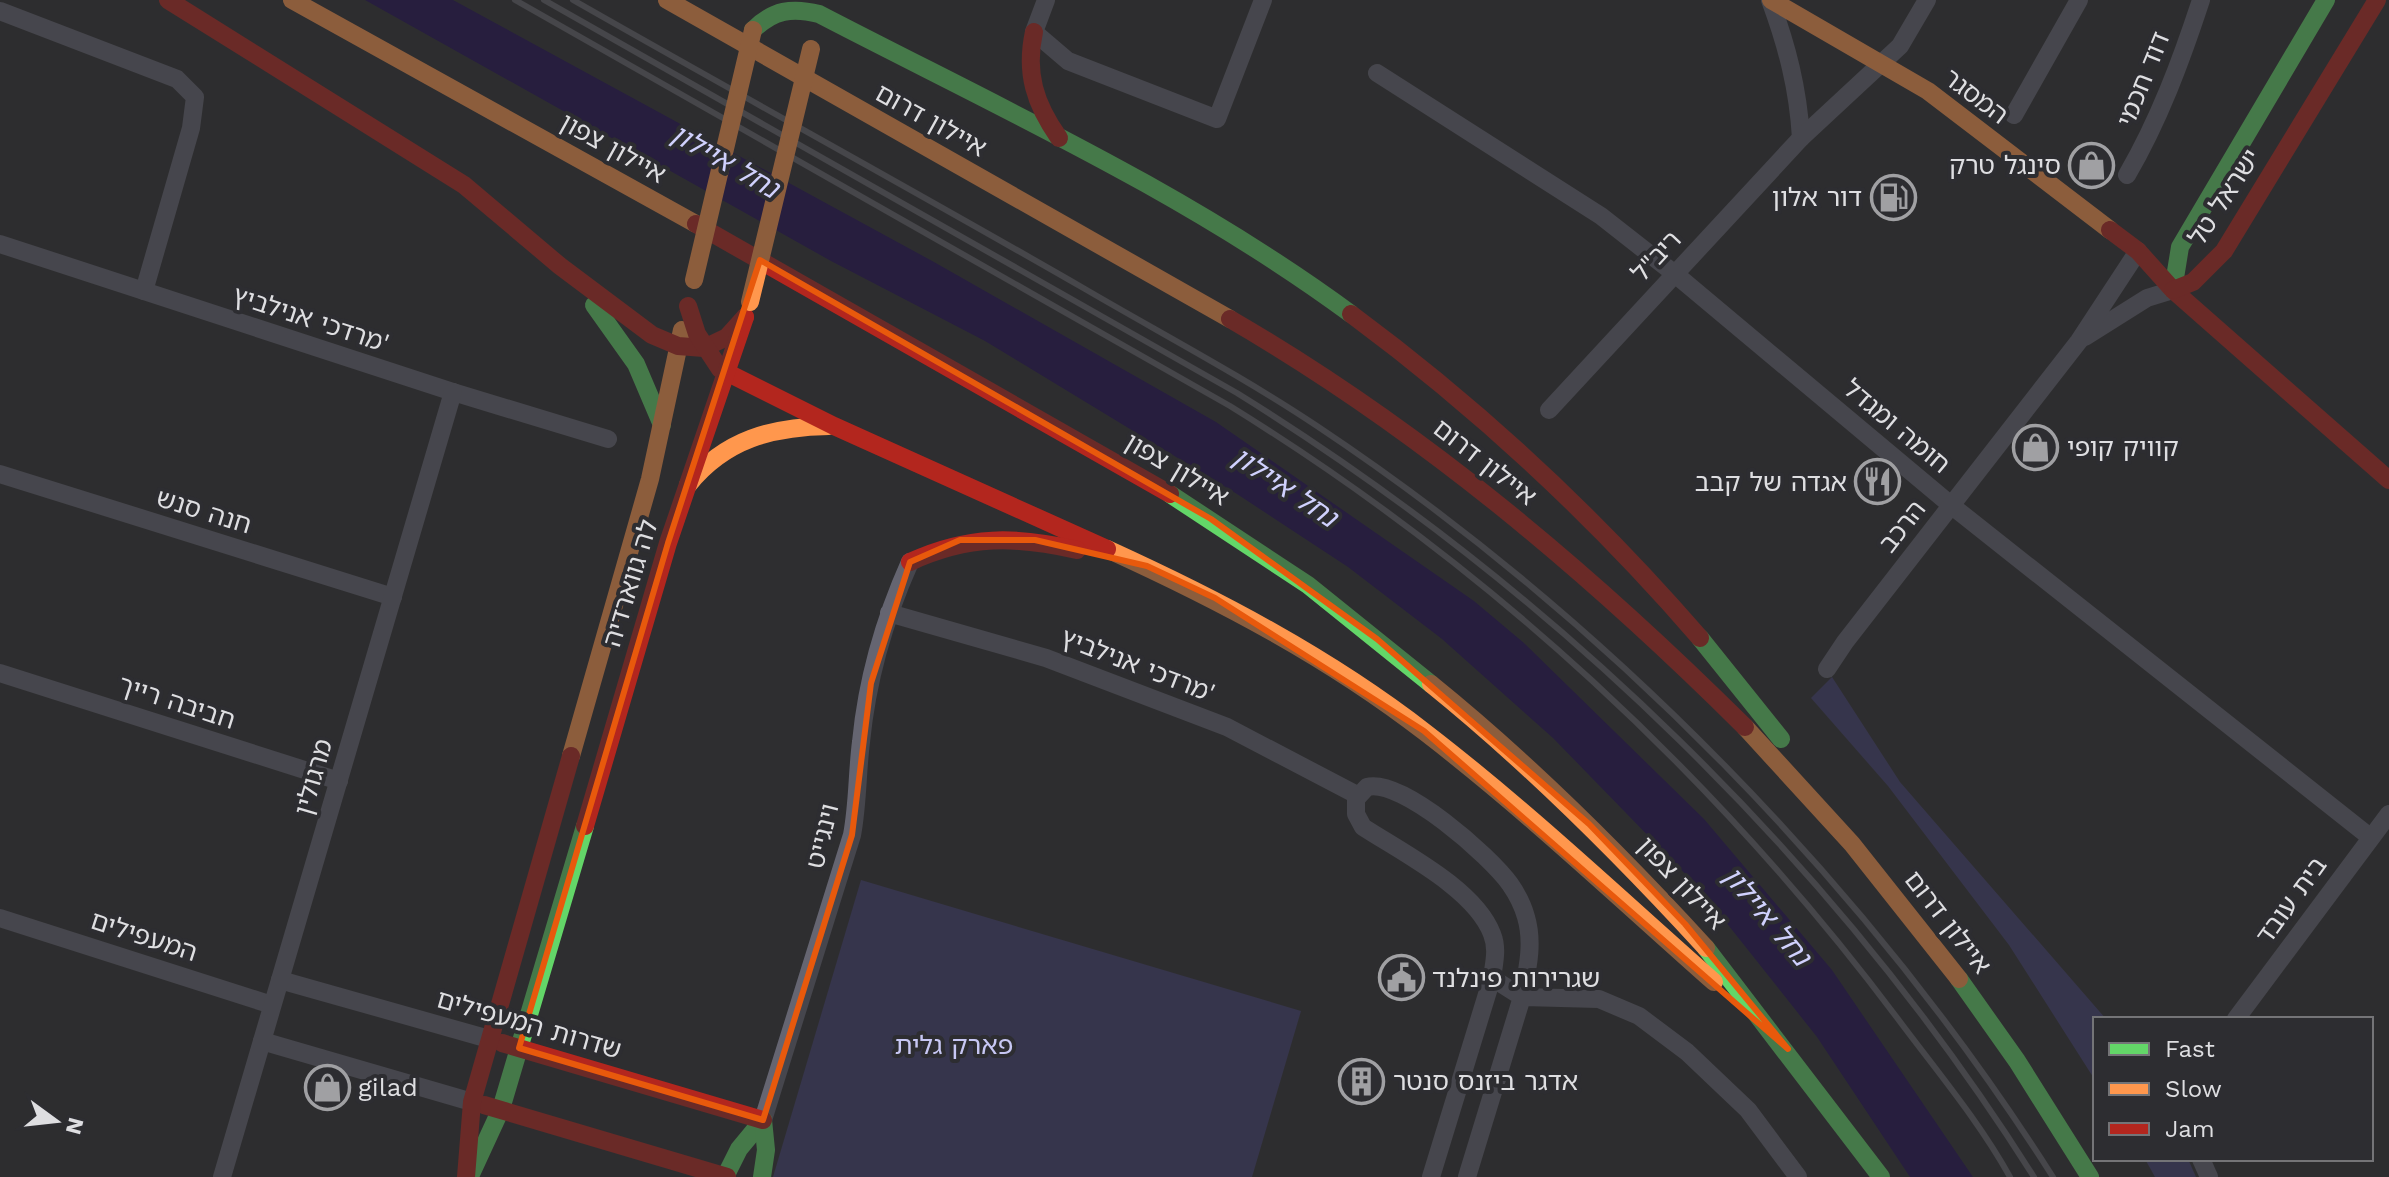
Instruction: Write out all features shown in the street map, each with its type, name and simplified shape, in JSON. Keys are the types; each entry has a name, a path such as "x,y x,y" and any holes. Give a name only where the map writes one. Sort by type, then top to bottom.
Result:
{"main road":[{"path":"168,0 464,185 560,266 652,335 678,346 704,348 727,337 748,310"},
{"name":"איילון צפון","path":"292,0 940,362 1176,497 1252,546 1417,670 1526,764 1685,924 1788,1049 1881,1177"},
{"name":"איילון דרום","path":"667,0 1267,342 1414,440 1530,529 1658,641 1818,803 1913,919 2015,1057 2090,1177"},
{"name":"לה גווארדיה","path":"468,1177 472,1102 650,479 678,346 760,0"},
{"name":"המסגר","path":"1770,0 1928,91 2138,251 2173,290 2389,480"},
{"name":"ישראל טל","path":"2173,290 2180,247 2326,0"},
{"name":"ישראל טל","path":"2173,290 2193,282 2224,251 2377,0"},
{"path":"753,30 785,4 820,5 1195,212 1314,286 1397,348 1547,480 1689,622 1743,688 1913,919"},
{"path":"785,4 806,33 811,49"},
{"name":"לה גווארדיה","path":"468,1177 501,1109 602,763 688,485 729,373 748,310 820,5"},
{"path":"1034,32 1028,75 1039,107 1059,138"},
{"path":"2138,251 2158,255 2180,247"},
{"path":"560,266 601,313 630,356 656,405 662,425"},
{"path":"688,306 704,348 720,369 834,426 1147,566 1265,625 1424,731 1540,826 1788,1049"},
{"path":"688,485 711,456 737,442 805,426 834,426"},
{"path":"910,562 950,542 1000,537 1035,540 1147,566"},
{"name":"שדרות המעפילים","path":"489,1039 763,1120"},
{"path":"472,1102 726,1177"},
{"name":"וינגייט","path":"726,1177 739,1149 763,1120"},
{"name":"וינגייט","path":"762,1177 766,1150 763,1120"}],"street":[{"path":"1046,0 1034,32 1068,61 1217,119 1263,0"},
{"path":"1770,0 1787,44 1798,91 1801,138"},
{"name":"ריב\"ל","path":"1549,410 1801,138 1900,46 1927,0"},
{"path":"2014,115 2079,0"},
{"name":"דוד חכמי","path":"2127,175 2149,138 2177,71 2201,0"},
{"path":"0,11 177,79 195,97 191,128 144,291"},
{"name":"חומה ומגדל","path":"1377,73 1601,216 1675,274 1952,506 2370,837"},
{"name":"מרדכי אנילביץ'","path":"0,244 453,392 608,439"},
{"name":"הרכב","path":"1827,669 2079,341 2138,251"},
{"name":"הרכב","path":"2079,341 2147,298 2173,290"},
{"name":"מרגולין","path":"222,1177 453,392"},
{"name":"חנה סנש","path":"0,474 393,597"},
{"name":"וינגייט","path":"763,1120 852,835 858,801 863,725 889,613 910,562"},
{"name":"מרדכי אנילביץ'","path":"889,613 1046,658 1213,722 1357,795"},
{"name":"חביבה רייך","path":"0,673 339,781"},
{"path":"1431,1177 1492,978 1496,953 1484,918 1451,886 1363,827 1356,814 1357,795 1374,785 1405,794 1423,805 1511,885 1529,927 1528,966 1522,997 1467,1177"},
{"name":"בית עובד","path":"2237,1017 2389,814"},
{"name":"המעפילים","path":"0,918 272,1005"},
{"path":"1492,978 1522,997 1599,999 1639,1016 1687,1052 1748,1110 1798,1177"},
{"name":"שדרות המעפילים","path":"280,980 489,1039"},
{"path":"262,1041 472,1102"}],"highlighted area":[{"path":"760,260 1211,519 1377,639 1589,824 1685,924 1788,1049 1424,731 1215,598 1147,566 1035,540 960,540 910,562 871,683 852,835 763,1120 519,1048 668,543"}],"green space":[{"path":"1832,677 1900,782 2104,1017 2093,1017 2093,1077 2009,945 1888,786 1811,698"},
{"name":"פארק גלית","path":"861,880 1301,1011 1252,1177 773,1177"},
{"path":"2146,1161 2189,1161 2196,1177 2155,1177"}],"water":[{"name":"נחל איילון","path":"365,0 453,0 934,262 1216,422 1474,601 1524,643 1704,819 1832,970 1973,1177 1910,1177 1817,1037 1698,887 1553,738 1442,639 1348,567 1237,494 985,341 831,261"}],"railway":[{"path":"515,0 1230,406 1326,468 1418,535 1507,606 1592,681 1675,760 1753,843 1827,929 1898,1019 1971,1116 2010,1177"},
{"path":"544,0 1237,393 1354,470 1467,554 1576,644 1679,740 1778,842 1870,949 1956,1061 2034,1177"},
{"path":"573,0 1260,390 1424,501 1527,583 1627,671 1723,764 1814,862 1900,963 1980,1069 2053,1177"}],"traffic: fast":[{"path":"2173,290 2180,247 2326,0"},
{"path":"753,30 768,18 783,12 819,14 1024,118 1158,191 1224,229 1351,314"},
{"path":"594,305 636,364 662,425"},
{"path":"1170,494 1308,585 1431,684"},
{"path":"1700,638 1781,739"},
{"path":"471,1174 501,1109 585,826"},
{"path":"1706,948 1881,1177"},
{"path":"1959,979 2017,1061 2090,1177"},
{"path":"725,1177 739,1149 763,1120"},
{"path":"762,1177 766,1150 763,1120"}],"traffic: slow":[{"path":"292,0 696,224"},
{"path":"667,0 1230,319"},
{"path":"1771,0 1928,91 2110,230"},
{"path":"694,280 753,30"},
{"path":"750,302 811,49"},
{"path":"571,756 650,479 682,330"},
{"path":"688,485 702,469 734,446 769,433 829,426"},
{"path":"1107,549 1272,632 1389,705 1500,793 1714,982"},
{"path":"1431,684 1504,746 1573,811 1706,948"},
{"path":"1745,727 1852,844 1959,979"}],"traffic: jam":[{"path":"168,0 464,185 560,266 652,335 678,346 704,348 727,337 745,317"},
{"path":"2173,290 2193,282 2224,251 2377,0"},
{"path":"1034,32 1031,61 1034,88 1059,138"},
{"path":"696,224 1170,494"},
{"path":"2110,230 2138,251 2173,290 2389,480"},
{"path":"688,306 697,334 720,369 834,426 1107,549"},
{"path":"1351,314 1490,426 1620,550 1700,638"},
{"path":"585,826 668,543 745,317"},
{"path":"1230,319 1369,408 1501,506 1626,613 1745,727"},
{"path":"910,562 952,547 992,541 1033,542 1077,550"},
{"path":"466,1177 472,1102 571,756"},
{"path":"502,1043 763,1120"},
{"path":"484,1105 727,1177"}],"place":[{"name":"סינגל טרק","path":"2092,165"},
{"name":"דור אלון","path":"1893,197"},
{"name":"קוויק קופי","path":"2036,447"},
{"name":"אגדה של קבב","path":"1878,482"},
{"name":"שגרירות פינלנד","path":"1401,978"},
{"name":"אדגר ביזנס סנטר","path":"1362,1081"},
{"name":"gilad","path":"327,1087"}]}
